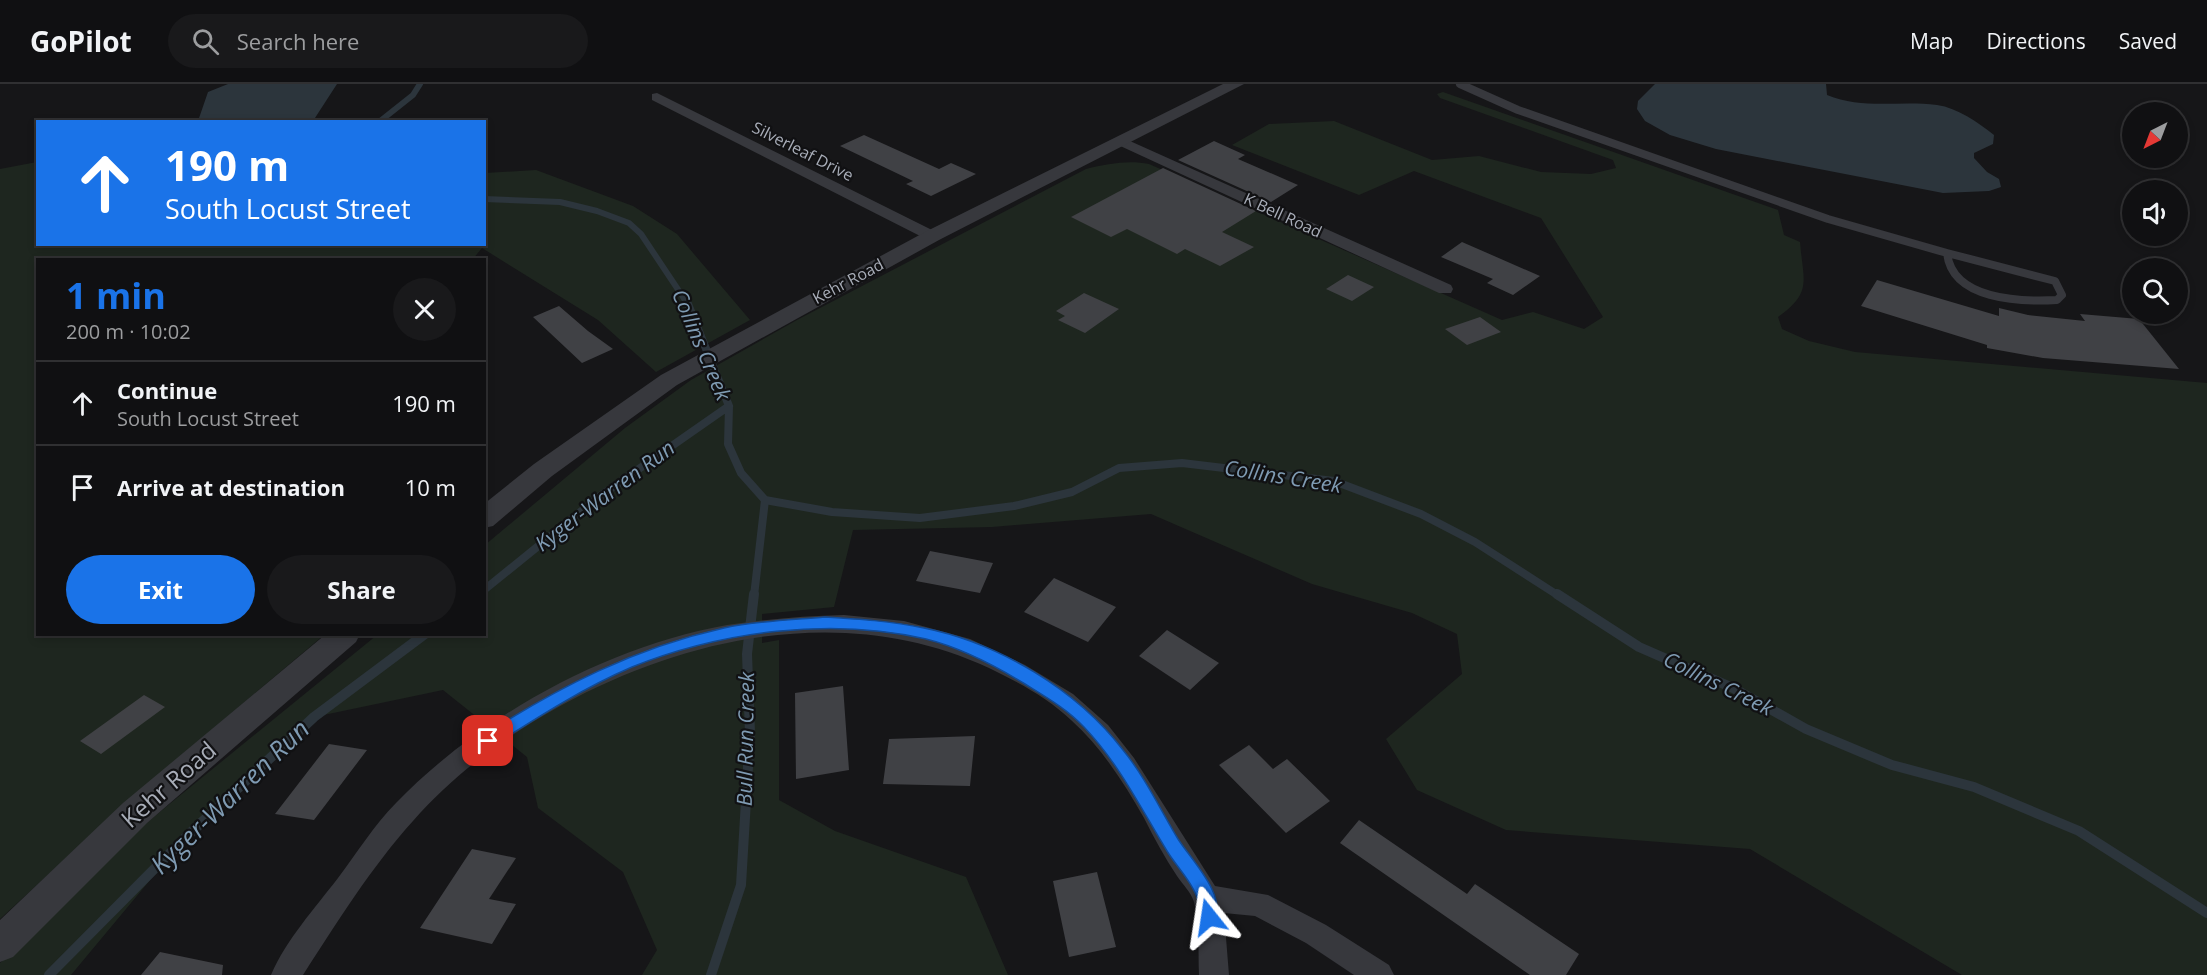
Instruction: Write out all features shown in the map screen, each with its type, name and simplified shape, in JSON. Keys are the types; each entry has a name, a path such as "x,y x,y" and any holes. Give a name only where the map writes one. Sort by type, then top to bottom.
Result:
{"street":[{"name":"Kehr Road","path":"486,517 543,470 669,380 740,339 932,236 1236,84"},
{"name":"Silverleaf Drive","path":"657,97 932,236"},
{"name":"K Bell Road","path":"1121,141 1445,289"},
{"path":"286,975 318,926 403,814 450,769 515,723 552,699 627,663 725,633 825,622 910,630 974,650 1029,678 1061,698 1089,721 1142,789 1171,843 1207,898 1214,975"},
{"name":"Kehr Road","path":"0,945 135,813 344,636"},
{"path":"1207,898 1258,904 1316,933 1379,975"}],"lane":[{"path":"1460,84 1518,110 1828,219 2055,281 2062,295 2057,300 2042,302 2001,296 1971,288 1950,271 1946,262 1947,252"}],"shaded area":[{"path":"228,84 337,84 314,120 198,120 208,92"},
{"path":"1655,84 1826,84 1827,95 1841,100 1882,104 1937,105 1952,109 1967,116 1994,135 1993,144 1974,153 1974,158 1987,172 1999,179 2001,187 1989,191 1943,193 1716,149 1670,135 1645,121 1637,109 1638,101"},
{"path":"1443,92 1778,210 1784,235 1800,242 1804,276 1801,293 1797,300 1778,317 1782,329 1809,341 1855,352 2207,383 2207,975 1962,975 1750,849 1506,830 1417,790 1386,739 1462,674 1457,634 1412,613 1312,584 1151,514 992,527 853,530 834,607 762,614 762,643 779,640 779,800 835,831 966,877 1008,975 642,975 657,950 623,872 538,808 527,757 443,690 314,717 186,837 71,975 0,975 0,963 134,833 376,636 486,636 486,544 625,428 691,380 797,320 1086,169 1110,164 1149,164 1502,320 1533,312 1584,329 1603,317 1541,218 1414,171 1359,195 1232,145 1269,124 1334,121 1432,160 1479,156 1541,172 1591,174 1616,168 1613,160 1440,98 1437,94"},
{"path":"36,162 36,246 486,246 486,173 536,170 633,206 677,234 750,320 656,372 598,320 482,248 474,258 36,258 36,636 323,636 138,792 0,919 0,169"}],"building":[{"path":"864,135 939,169 951,163 976,174 931,196 906,184 913,181 840,146"},
{"path":"1214,141 1245,155 1238,159 1298,185 1271,202 1178,160"},
{"path":"1163,168 1256,211 1222,232 1254,247 1220,266 1185,249 1177,254 1127,229 1111,237 1071,217"},
{"path":"1462,242 1540,276 1513,295 1487,283 1493,279 1441,257"},
{"path":"1348,275 1374,287 1352,301 1326,289"},
{"path":"1877,280 1999,316 1999,308 2028,315 2085,321 2080,314 2122,318 2122,324 2143,324 2179,369 2043,358 1987,348 1987,345 1861,306"},
{"path":"1084,293 1119,309 1085,333 1058,320 1065,316 1056,311"},
{"path":"559,306 613,349 582,363 533,317"},
{"path":"1480,317 1501,332 1467,345 1445,329"},
{"path":"930,551 993,563 980,593 916,581"},
{"path":"1054,578 1116,607 1088,642 1024,612"},
{"path":"1167,630 1219,663 1190,690 1139,656"},
{"path":"843,686 849,770 796,779 795,693"},
{"path":"144,695 165,707 101,754 80,741"},
{"path":"975,736 970,786 883,784 889,739"},
{"path":"329,744 367,750 314,820 275,814"},
{"path":"1249,745 1273,769 1287,759 1330,801 1286,833 1219,765"},
{"path":"1359,820 1467,894 1475,884 1579,954 1566,975 1530,975 1340,843"},
{"path":"472,849 516,858 489,899 516,904 492,944 420,928"},
{"path":"1097,872 1116,947 1069,957 1053,881"},
{"path":"160,952 223,965 222,975 141,975"}],"waterway":[{"name":"Collins Creek","path":"382,120 413,95 420,84"},
{"name":"Collins Creek","path":"486,199 560,202 597,211 629,223 641,234 689,305"},
{"name":"Collins Creek","path":"689,305 729,406"},
{"name":"Kyger-Warren Run","path":"486,588 600,496 729,406"},
{"name":"Collins Creek","path":"729,406 728,444 741,473 765,500"},
{"name":"Collins Creek","path":"765,500 832,512 920,518 1014,506 1072,492 1119,468 1182,463 1334,481 1421,514 1475,542 1559,596"},
{"name":"Bull Run Creek","path":"754,596 765,500"},
{"name":"Bull Run Creek","path":"711,975 741,885 750,733 747,654 754,594"},
{"name":"Collins Creek","path":"1557,594 1639,647 1733,688 1806,729 1892,765 1974,787 2079,831 2207,913"},
{"name":"Kyger-Warren Run","path":"49,975 186,837 314,717 422,636"}],"route":[{"path":"488,741 552,699 627,663 725,633 825,622 910,630 944,638 1002,663 1029,678 1061,698 1089,721 1142,789 1171,843 1207,898 1209,917"}]}
